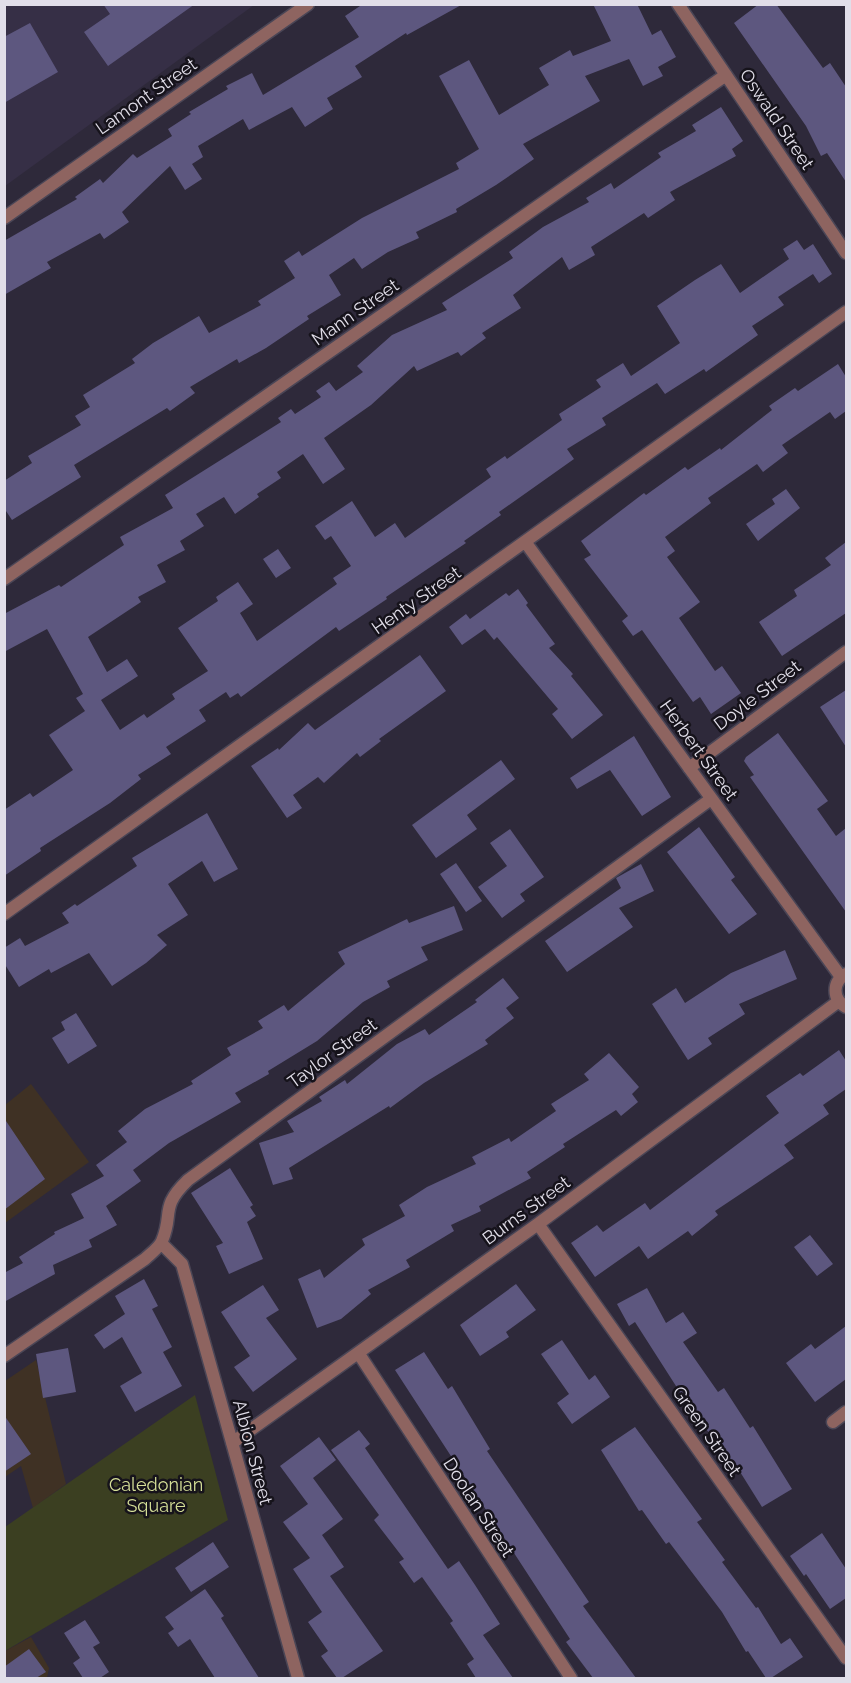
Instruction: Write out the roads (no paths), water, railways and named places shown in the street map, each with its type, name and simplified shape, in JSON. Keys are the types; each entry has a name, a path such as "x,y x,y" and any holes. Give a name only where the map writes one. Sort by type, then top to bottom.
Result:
{"street":[{"name":"Lamont Street","path":"4,218 308,4"},
{"name":"Oswald Street","path":"678,4 846,253"},
{"name":"Mann Street","path":"4,579 726,75"},
{"name":"Henty Street","path":"4,914 846,312"},
{"name":"Herbert Street","path":"526,543 711,799 844,976"},
{"name":"Doyle Street","path":"689,768 846,652"},
{"name":"Taylor Street","path":"161,1243 167,1209 173,1194 188,1180 711,799"},
{"path":"843,1004 835,991 844,976"},
{"name":"Burns Street","path":"232,1443 843,1004"},
{"name":"Green Street","path":"538,1224 846,1658"},
{"path":"4,1356 145,1259 161,1243"},
{"name":"Albion Street","path":"161,1243 182,1264 298,1678"},
{"name":"Doolan Street","path":"358,1354 571,1678"},
{"path":"833,1422 846,1412"}],"park label":[{"name":"Caledonian Square","path":"156,1494"}]}
